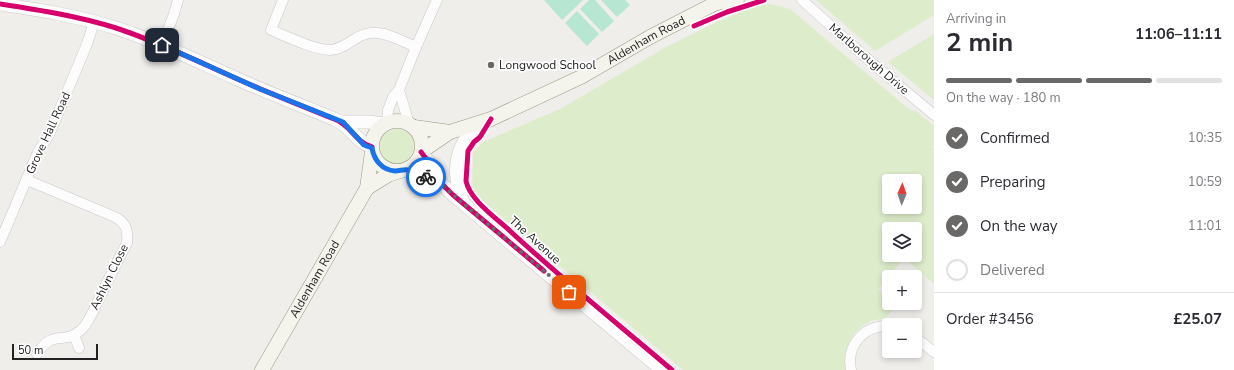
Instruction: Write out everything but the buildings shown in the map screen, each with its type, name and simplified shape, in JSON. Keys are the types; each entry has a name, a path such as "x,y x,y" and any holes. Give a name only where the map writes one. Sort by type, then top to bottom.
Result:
{"main road":[{"name":"Aldenham Road","path":"422,151 450,132 491,119 581,77 650,37 717,1 737,0"},
{"path":"394,120 412,125 421,138 422,151 413,165 403,170 393,171 380,164 375,158 372,150 372,142 376,132 385,123 394,120"},
{"name":"Aldenham Road","path":"412,125 450,132"},
{"name":"Aldenham Road","path":"266,369 367,188 372,150"},
{"name":"Aldenham Road","path":"367,188 388,175 403,170"}],"street":[{"path":"162,45 178,0"},
{"path":"283,0 271,30 319,48 330,50 337,49 358,37 374,32 383,33 416,47"},
{"path":"0,4 38,10 116,28 162,45 260,89 343,122 385,123 392,98 399,90 437,0"},
{"name":"Marlborough Drive","path":"801,1 934,115"},
{"name":"Grove Hall Road","path":"0,242 38,152 49,135 87,44 94,22"},
{"path":"399,90 412,125"},
{"path":"343,122 364,145 372,150"},
{"path":"463,202 457,184 457,159 464,141 479,123"},
{"name":"The Avenue","path":"422,151 438,180 453,195 662,370"},
{"name":"The Avenue","path":"403,170 438,180"},
{"name":"Ashlyn Close","path":"27,180 120,219 127,229 127,243 86,324 74,335"},
{"path":"851,370 850,362 852,351 856,342 864,333 872,328 882,326"},
{"path":"37,354 42,346 52,339 74,335 79,348"},
{"path":"922,343 934,352"}],"green space":[{"path":"544,0 583,0 562,20"},
{"path":"589,0 595,0 614,21 602,32 580,9"},
{"path":"601,0 625,0 630,5 617,17"},
{"path":"816,0 934,0 934,15 875,51"},
{"path":"770,4 790,9 910,110 916,111 934,126 934,145 932,147 934,148 934,284 922,274 922,270 918,270 909,262 922,262 922,222 882,222 882,262 901,262 894,270 882,270 882,284 878,289 882,293 882,310 892,310 884,318 873,320 865,324 854,335 847,348 845,356 846,370 683,370 483,201 472,188 473,152 483,142 560,109 666,47 719,21 757,6"},
{"path":"577,11 599,34 587,46 565,23"},
{"path":"934,34 934,100 888,62"},
{"path":"393,129 401,129 411,134 415,141 415,155 411,162 401,167 393,167 383,162 381,159 378,152 378,144 383,134 386,132"}],"cycle path":[{"path":"694,26 727,12 764,0"},
{"path":"0,4 87,20 116,28 146,39 340,122 366,145 372,147"},
{"path":"491,119 480,137 474,142 468,151 466,181 472,195 484,208 550,266 672,370"},
{"path":"421,152 431,165 438,180 453,195 544,271"}],"way so far":[{"path":"426,177 438,180 453,195 569,292"}],"place":[{"name":"Longwood School","path":"491,65"}],"route":[{"path":"162,45 260,89 343,122 364,145 372,148 375,158 386,168 393,171 406,169 426,177"}]}
